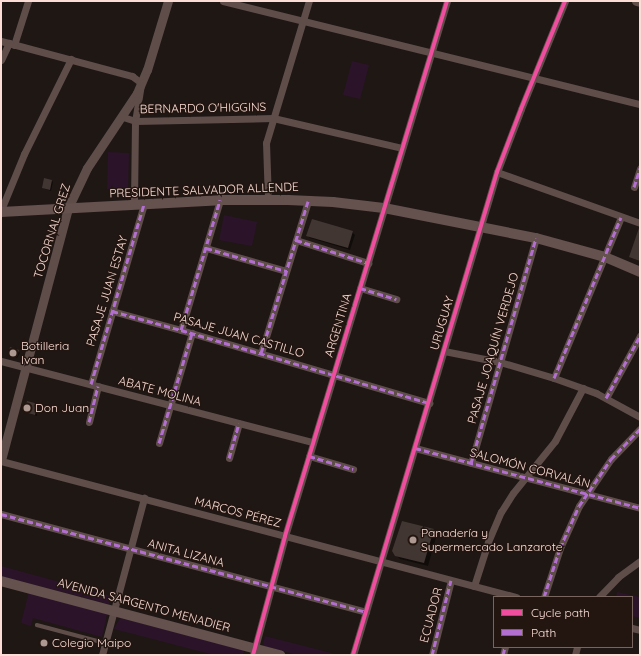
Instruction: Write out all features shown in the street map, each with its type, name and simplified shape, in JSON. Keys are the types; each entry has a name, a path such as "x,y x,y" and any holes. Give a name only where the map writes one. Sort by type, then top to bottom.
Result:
{"main road":[{"name":"PRESIDENTE SALVADOR ALLENDE","path":"1,211 220,200 308,201 384,208 482,226 536,238 605,257 640,272"},
{"name":"AVENIDA SARGENTO MENADIER","path":"1,581 114,611 254,652 280,655"}],"street":[{"path":"1,60 12,44 28,1"},
{"name":"TOCORNAL GREZ","path":"1,460 68,208 87,168 123,116 141,84 168,1"},
{"path":"222,1 640,104"},
{"path":"268,200 265,151 273,118 309,1"},
{"name":"ARGENTINA","path":"254,652 285,536 447,1"},
{"name":"URUGUAY","path":"353,655 497,172 533,77 565,1"},
{"path":"636,1 640,2"},
{"name":"BERNARDO O'HIGGINS","path":"1,41 135,77 141,84"},
{"path":"1,211 24,154 71,59"},
{"name":"PASAJE JUAN ESTAY","path":"89,422 94,385 139,204 135,121 141,84"},
{"name":"BERNARDO O'HIGGINS","path":"123,116 135,121 273,118 402,148"},
{"path":"634,186 640,168"},
{"path":"497,172 640,223"},
{"path":"181,330 220,200"},
{"path":"261,353 308,201"},
{"path":"554,378 622,217"},
{"name":"PASAJE JOAQUÍN VERDEJO","path":"471,463 536,238"},
{"path":"296,240 368,263"},
{"path":"206,248 286,271"},
{"path":"360,288 396,298"},
{"name":"PASAJE JUAN CASTILLO","path":"112,311 334,374 429,403"},
{"path":"159,443 192,333"},
{"path":"606,398 640,336"},
{"path":"444,351 500,362 554,378 606,398 640,417"},
{"name":"ABATE MOLINA","path":"1,361 313,442"},
{"path":"474,586 496,521 507,502 555,441 583,388"},
{"path":"229,458 239,423"},
{"path":"544,596 564,538 586,494 611,459 640,429"},
{"name":"SALOMÓN CORVALÁN","path":"415,448 640,508"},
{"path":"309,456 354,469"},
{"name":"MARCOS PÉREZ","path":"1,460 512,596"},
{"path":"102,655 144,498"},
{"name":"ANITA LIZANA","path":"1,514 366,612"},
{"path":"600,596 618,577 640,561"},
{"name":"ECUADOR","path":"432,655 451,580"}],"lane":[{"path":"36,625 106,643"}],"shaded area":[{"path":"352,61 369,65 360,99 343,95"},
{"path":"108,152 129,153 128,190 107,189"},
{"path":"224,215 257,222 252,246 219,240"},
{"path":"1,566 111,596 109,604 1,576"},
{"path":"29,591 107,614 102,637 33,618 31,626 21,623"},
{"path":"617,592 640,597 640,618 633,616 633,596 616,596"},
{"path":"120,618 244,650 243,655 214,655 114,629"},
{"path":"265,636 339,655 297,655 264,646 263,643"}],"building":[{"path":"44,178 52,180 50,190 42,188"},
{"path":"312,219 353,231 348,248 306,236"},
{"path":"640,228 640,261 629,257"},
{"name":"Botilleria Ivan","path":"10,347 19,350 17,356 14,357 8,355"},
{"path":"27,401 38,404 35,415 24,412"},
{"name":"Panadería y Supermercado Lanzarote","path":"402,521 434,529 424,563 395,556 392,551"}],"marked path":[{"path":"634,187 640,168"},
{"path":"181,330 220,200"},
{"path":"261,353 308,201"},
{"path":"91,384 144,204"},
{"path":"554,378 621,217"},
{"path":"471,463 536,238"},
{"path":"296,240 368,263"},
{"path":"206,248 286,271"},
{"path":"360,288 396,299"},
{"path":"112,311 429,403"},
{"path":"159,443 192,333"},
{"path":"606,398 640,336"},
{"path":"89,422 98,386"},
{"path":"229,458 239,423"},
{"path":"544,596 560,548 579,506 611,459 640,429"},
{"path":"415,448 640,508"},
{"path":"309,456 353,469"},
{"path":"1,514 366,612"},
{"path":"432,655 451,580"},
{"path":"503,655 505,648"}],"cycle path":[{"path":"253,655 285,536 447,1"},
{"path":"353,655 497,172 565,1"}],"place":[{"name":"Botilleria Ivan","path":"13,353"},
{"name":"Don Juan","path":"27,408"},
{"name":"Panadería y Supermercado Lanzarote","path":"413,540"},
{"name":"Colegio Maipo","path":"44,643"}]}
